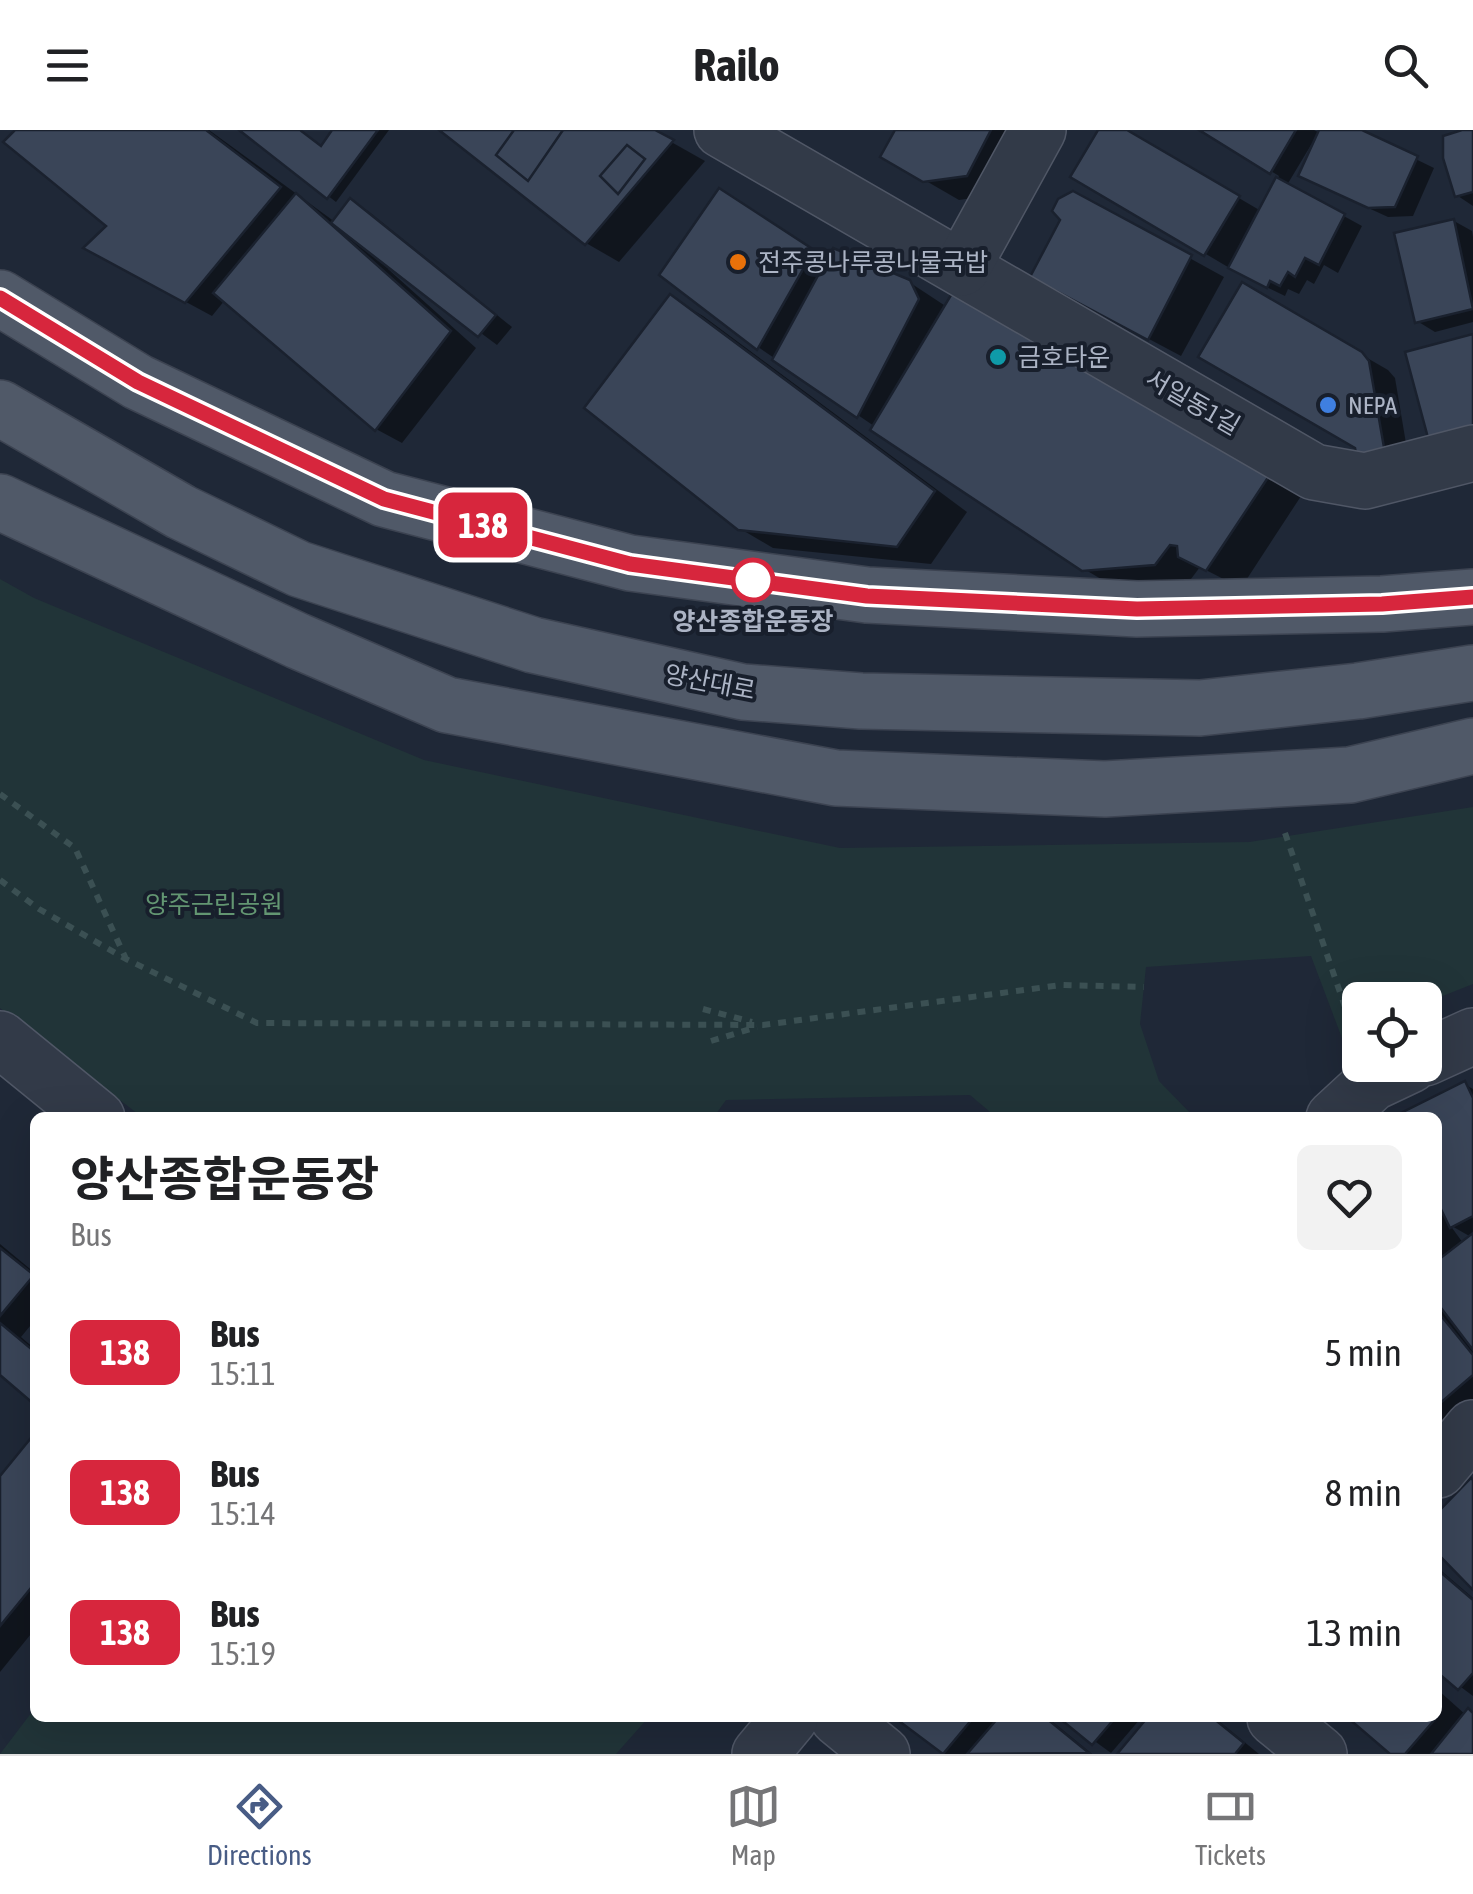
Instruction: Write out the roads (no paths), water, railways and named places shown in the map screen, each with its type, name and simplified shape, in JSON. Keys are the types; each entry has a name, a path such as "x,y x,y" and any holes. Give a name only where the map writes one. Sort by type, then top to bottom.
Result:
{"main road":[{"path":"0,298 138,382 384,499 630,564 867,596 1137,609 1382,604 1473,597"},
{"name":"양산대로","path":"0,408 181,512 299,569 533,645 743,692 861,701 1200,708 1358,691 1473,673"},
{"path":"0,502 280,633 447,705 836,778 1106,789 1350,775 1473,746"}],"street":[{"name":"서일동1길","path":"722,130 1314,472 1364,481 1473,453"},
{"path":"962,268 1038,130"},
{"path":"1442,1050 1473,1036"},
{"path":"0,1039 90,1112"},
{"path":"1340,1112 1372,1082"},
{"path":"1442,1465 1473,1428"},
{"path":"760,1754 787,1722"},
{"path":"843,1722 882,1754"},
{"path":"1280,1722 1319,1754"}],"place":[{"name":"전주콩나루콩나물국밥","path":"738,262"},
{"name":"금호타운","path":"998,357"},
{"name":"NEPA","path":"1328,405"},
{"name":"양산종합운동장","path":"753,580"}],"park label":[{"name":"양주근린공원","path":"214,904"}]}
